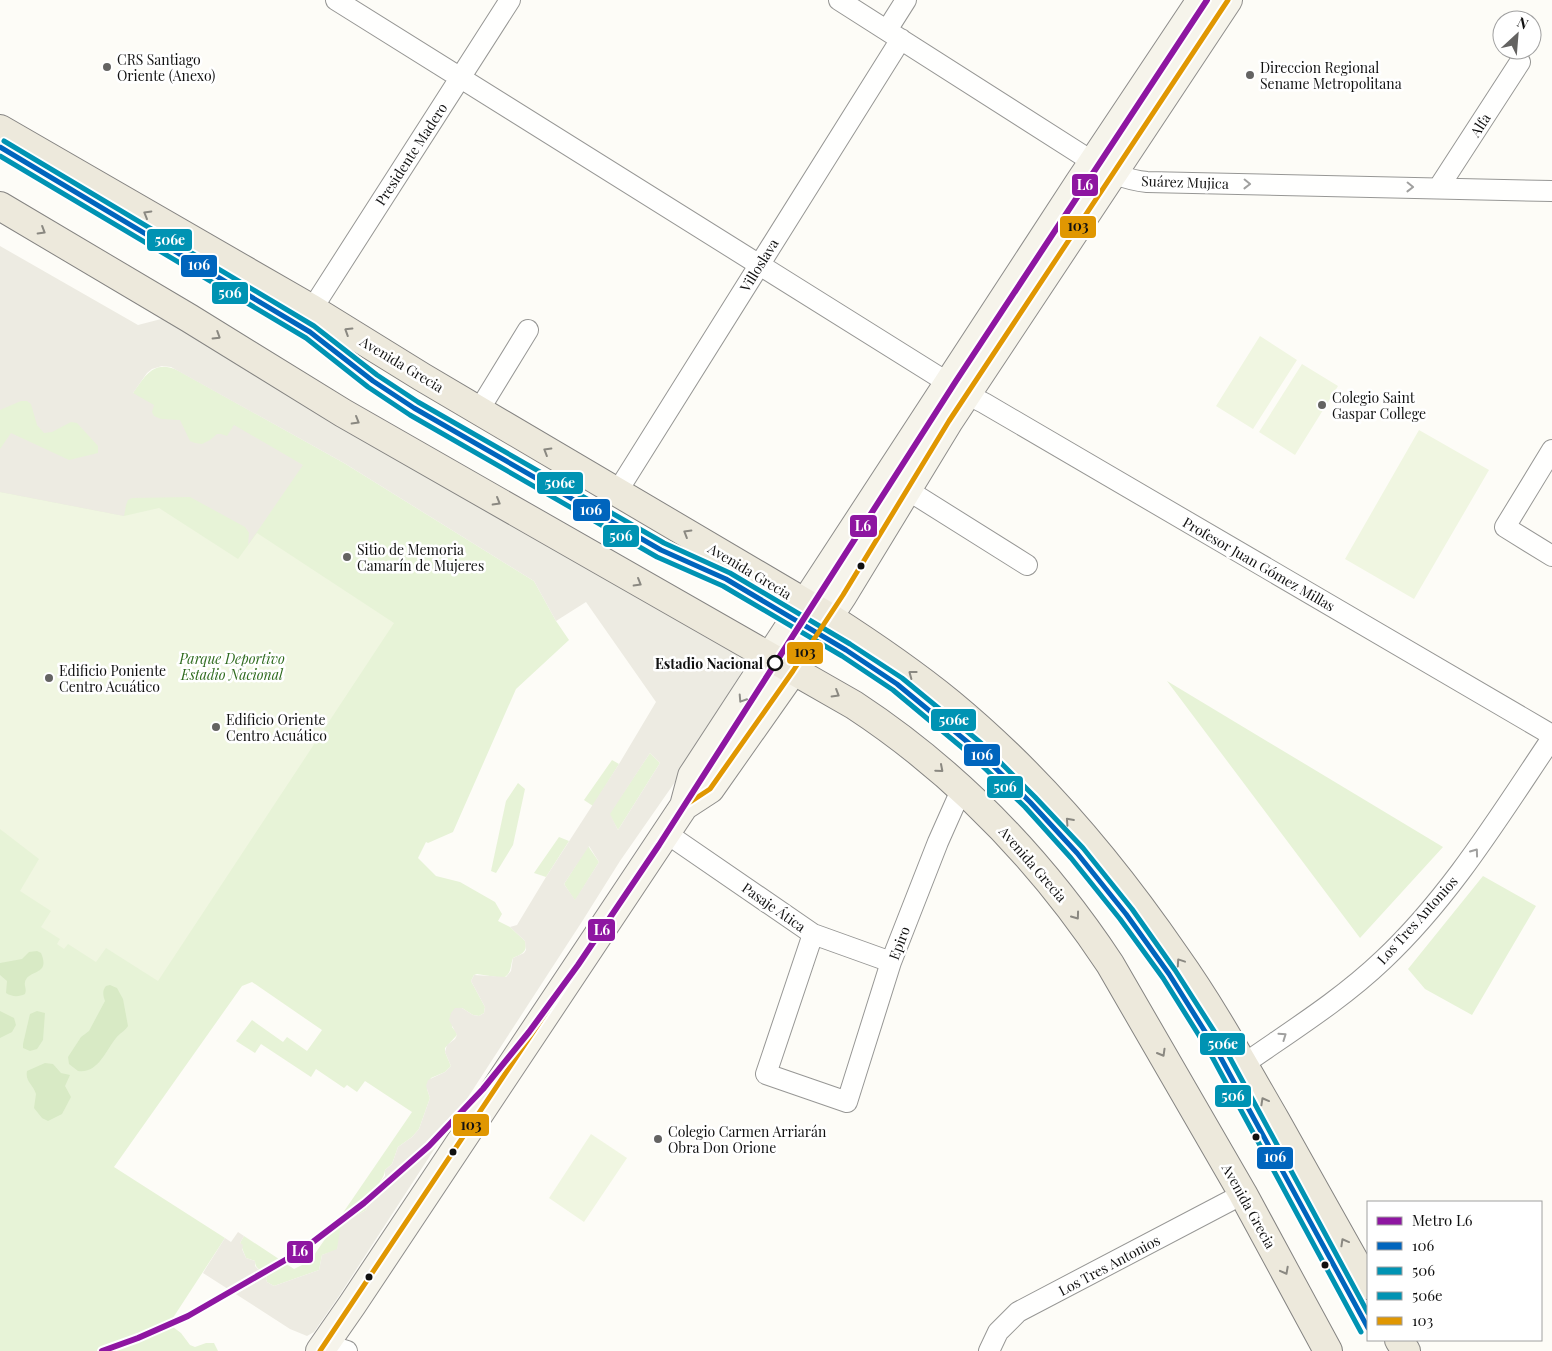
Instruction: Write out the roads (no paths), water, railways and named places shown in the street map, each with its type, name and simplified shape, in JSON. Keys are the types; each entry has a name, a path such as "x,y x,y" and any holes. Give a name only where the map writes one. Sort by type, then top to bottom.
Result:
{"main road":[{"path":"331,1349 684,806 692,776 768,658 957,388 1102,168 1200,0"},
{"path":"1102,168 1228,0"},
{"name":"Avenida Grecia","path":"0,128 312,309 422,377 829,617 880,650 950,704 1002,750 1040,788 1116,876 1150,920 1204,998 1244,1064 1367,1283"},
{"name":"Avenida Grecia","path":"0,206 189,318 343,413 768,658 831,692 885,725 962,788 1015,841 1043,873 1090,934 1143,1020 1244,1194 1328,1351"},
{"path":"684,806 710,789 829,617 906,489 957,388"}],"street":[{"name":"Profesor Juan Gómez Millas","path":"336,0 957,388 984,402 1552,736"},
{"name":"Presidente Madero","path":"312,309 510,0"},
{"name":"Suárez Mujica","path":"839,0 1102,168 1126,179 1147,182 1552,191"},
{"name":"Villoslava","path":"617,492 759,264 894,35 906,0"},
{"name":"Alfa","path":"1439,188 1520,62"},
{"path":"478,410 528,330"},
{"path":"1552,450 1505,527 1552,556"},
{"path":"906,489 1027,565"},
{"name":"Los Tres Antonios","path":"1244,1064 1327,1006 1361,979 1405,938 1465,867 1552,736"},
{"name":"Epiro","path":"813,934 766,1074 847,1102 892,962 938,842 962,788"},
{"name":"Pasaje Ática","path":"666,833 813,934 892,962"},
{"name":"Los Tres Antonios","path":"989,1351 998,1332 1018,1312 1244,1194"}],"metro line":[{"name":"L6","path":"102,1351 138,1338 188,1316 301,1251 364,1203 429,1146 483,1089 529,1032 578,965 659,845 956,381 1207,0"}],"place":[{"name":"CRS Santiago Oriente (Anexo)","path":"107,67"},
{"name":"Direccion Regional Sename Metropolitana","path":"1250,75"},
{"name":"Colegio Saint Gaspar College","path":"1322,405"},
{"name":"Sitio de Memoria Camarín de Mujeres","path":"347,557"},
{"name":"Estadio Nacional","path":"775,663"},
{"name":"Edificio Poniente Centro Acuático","path":"49,678"},
{"name":"Edificio Oriente Centro Acuático","path":"216,727"},
{"name":"Colegio Carmen Arriarán Obra Don Orione","path":"658,1139"}],"park label":[{"name":"Parque Deportivo Estadio Nacional","path":"232,666"}]}
